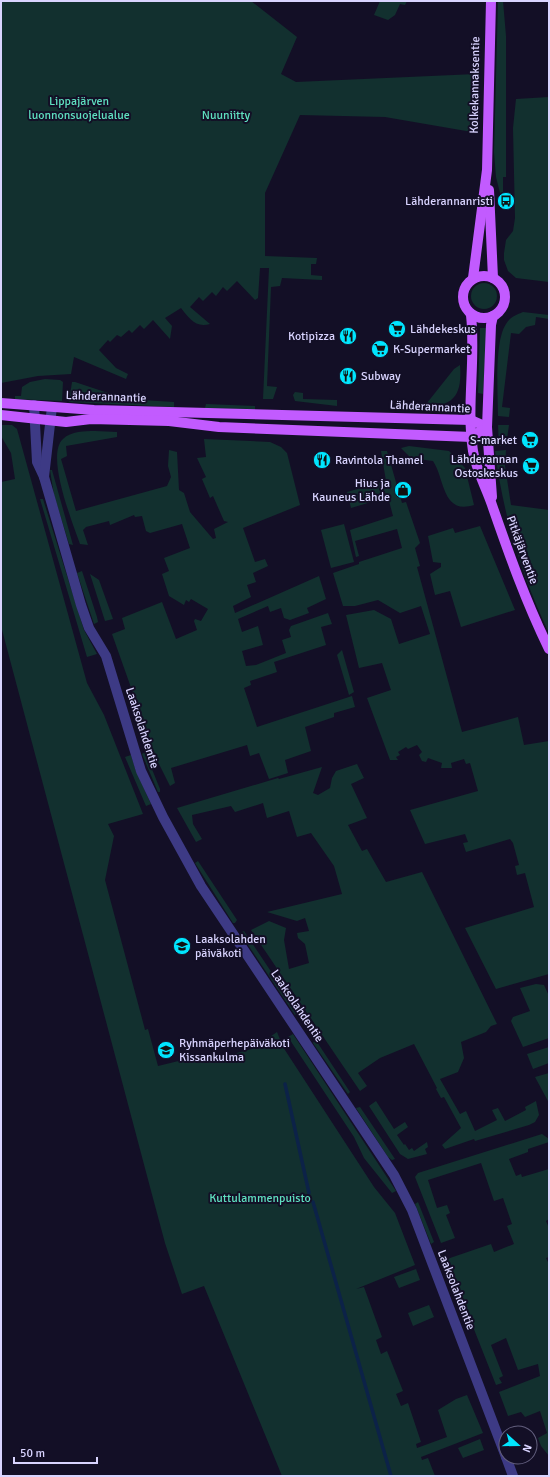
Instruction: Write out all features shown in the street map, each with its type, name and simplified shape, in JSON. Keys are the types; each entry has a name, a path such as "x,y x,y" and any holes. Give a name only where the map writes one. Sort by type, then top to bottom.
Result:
{"main road":[{"name":"Kolkekannaksentie","path":"473,278 487,170 491,1"},
{"name":"Kolkekannaksentie","path":"487,170 491,211 491,256 493,278"},
{"path":"483,276 493,278 502,286 505,299 501,310 493,316 482,318 472,315 465,307 462,296 465,286 473,278 483,276"},
{"path":"472,315 470,420 472,437 487,427 491,325 493,316"},
{"name":"Lähderannantie","path":"1,403 52,407 470,420 487,427"},
{"name":"Lähderannantie","path":"1,415 66,422 91,419 185,422 219,427 472,437"},
{"name":"Pitkäjärventie","path":"487,427 492,503"},
{"name":"Pitkäjärventie","path":"472,437 478,469 492,503 503,540 525,597 549,649"}],"street":[{"name":"Laaksolahdentie","path":"34,406 37,462 44,477 81,606 89,628 106,656 137,759 147,784 201,886 394,1175 412,1210 498,1436"},
{"name":"Laaksolahdentie","path":"44,477 52,407"},
{"name":"Laaksolahdentie","path":"509,1465 513,1476"}],"green space":[{"name":"Nuuniitty","path":"1,1 251,1 297,37 281,74 296,82 476,74 472,132 385,117 300,115 265,193 265,256 317,258 316,264 311,264 311,275 322,276 322,280 282,278 280,286 271,287 267,386 277,387 273,399 263,399 269,268 260,268 258,298 255,300 237,281 227,291 223,287 216,296 212,292 203,301 199,297 190,307 210,324 200,325 196,323 190,319 181,308 165,318 172,326 170,339 153,320 144,329 140,325 132,333 129,330 121,337 117,335 110,342 108,340 99,350 116,368 128,374 126,379 74,357 71,374 38,376 1,383"},
{"path":"380,1 407,1 405,5 400,4 395,15 388,20 374,15"},
{"path":"498,1 503,1 506,36 506,177 503,177 503,192 500,193 496,177 494,152"},
{"path":"549,97 549,282 516,278 508,271 504,260 504,253 506,240 513,231 515,218 513,128 516,99"},
{"path":"484,283 493,287 497,296 493,305 484,309 475,305 471,296 475,287"},
{"path":"523,312 549,315 549,319 536,317 535,325 526,327 519,334 511,333 502,407 510,408 509,417 498,416 498,355 502,332 506,324 513,316"},
{"path":"480,328 487,328 483,394 478,393"},
{"path":"460,365 460,383 455,396 445,403 427,406 427,403 454,369"},
{"path":"45,379 60,380 63,382 62,401 15,399 15,396 21,396 22,387 30,382"},
{"path":"72,382 126,399 174,402 174,407 69,402"},
{"path":"295,392 303,393 303,399 337,400 337,406 295,401 293,395"},
{"path":"206,404 255,406 255,409 205,408"},
{"name":"Kuttulammenpuisto","path":"1,425 12,425 17,429 87,683 104,715 143,814 108,824 114,836 105,880 145,1030 148,1029 158,1066 195,1057 198,1063 252,1049 277,1032 283,1047 374,1187 395,1213 415,1265 356,1289 364,1287 382,1337 376,1340 381,1354 387,1351 403,1391 396,1394 401,1406 408,1403 421,1442 416,1444 417,1448 447,1437 438,1410 456,1399 467,1395 483,1433 421,1457 422,1460 428,1458 435,1476 282,1476 204,1286 182,1294 165,1243 1,626 1,482 15,479 11,453 1,436"},
{"path":"498,425 509,425 506,446 499,446"},
{"path":"95,431 117,432 117,437 66,446 67,456 61,459 76,511 167,486 171,477 168,466 169,450 177,452 179,490 184,493 190,512 213,539 216,538 214,529 228,522 224,521 213,496 210,498 202,479 206,477 197,458 206,457 204,439 270,442 281,447 287,453 300,505 243,528 255,562 265,559 268,566 253,573 256,582 247,585 251,597 233,606 235,613 319,576 326,599 307,608 309,613 290,620 284,618 281,608 270,612 268,606 238,619 242,632 258,626 263,645 242,651 246,666 256,665 286,653 282,640 291,637 289,630 291,626 328,613 332,624 321,627 326,645 274,662 277,672 250,681 251,685 244,688 257,727 352,696 355,707 334,713 334,717 305,727 311,751 285,760 288,773 269,779 259,753 250,756 247,745 171,768 175,783 170,786 156,758 112,634 125,629 122,618 162,602 176,639 197,630 194,621 195,619 201,621 208,609 191,599 189,602 186,600 184,605 169,596 162,574 169,571 164,558 190,548 182,524 150,533 146,531 142,516 135,517 134,515 110,525 109,521 86,527 83,530 88,545 80,544 62,490 57,459 58,447 63,439 70,434"},
{"path":"409,446 449,451 465,468 474,505 464,507 456,505 450,500 446,494 433,461 411,458 401,448"},
{"path":"506,450 505,466 511,505 549,510 549,633 530,589 514,544 508,521 498,475 495,451"},
{"path":"381,451 387,451 402,503 406,502 420,543 415,548 420,566 417,567 462,732 518,717 524,745 549,741 549,974 496,989 465,928 534,907 525,873 517,875 515,866 519,865 513,843 510,839 466,852 463,843 468,842 465,834 425,844 410,810 478,791 470,763 466,764 464,759 451,763 452,768 441,768 442,763 428,758 426,762 422,761 419,755 422,752 417,745 408,749 406,747 398,752 400,755 396,757 398,760 390,760 367,698 391,690 382,663 359,668 346,615 374,610 391,619 399,644 430,634 421,606 400,613 378,600 355,606 343,606 333,573 359,564 359,562 402,548 397,529 355,541 359,556 356,557 350,530 393,516 388,497 351,508 347,492 386,481"},
{"path":"50,470 52,470 73,545 69,544 54,495"},
{"path":"40,499 43,499 84,630 97,654 87,657"},
{"path":"344,524 354,562 331,568 321,530"},
{"path":"480,526 515,610 461,627 450,591 435,595 430,574 441,567 441,563 433,562 428,536 453,528 455,533"},
{"path":"82,571 97,617 98,622 94,624 77,573"},
{"path":"90,574 99,580 113,619 105,621"},
{"path":"342,650 354,692 349,695 337,655"},
{"path":"145,752 160,792 158,792 142,754"},
{"path":"131,755 136,771 151,804 146,806 125,757"},
{"path":"357,764 364,778 351,784 367,818 348,825 362,851 367,849 386,882 422,872 497,1024 491,1026 486,1032 461,1042 464,1058 458,1072 440,1079 460,1114 466,1111 475,1131 497,1120 492,1110 498,1108 505,1121 526,1110 525,1107 536,1101 539,1115 535,1122 529,1125 475,1141 474,1139 445,1149 442,1145 461,1128 444,1097 441,1098 414,1044 380,1058 358,1073 367,1086 360,1091 251,930 269,921 286,928 284,940 289,969 309,963 305,944 298,938 297,933 309,931 305,918 297,921 267,912 342,894 334,866 311,833 297,837 289,811 267,818 263,803 235,812 231,806 192,815 193,824 202,839 196,842 177,808 278,778 279,779 322,767 313,793 318,795 330,788 332,778 336,771"},
{"path":"198,861 237,920 235,923 233,923 195,863"},
{"path":"244,931 298,1012 295,1015 240,933"},
{"path":"536,984 544,985 549,996 549,1038 523,1047 511,1021 513,1017 530,1011 520,988"},
{"path":"293,1034 396,1191 392,1193 364,1158 354,1137 288,1037"},
{"path":"314,1041 317,1042 350,1092 348,1094 313,1043"},
{"path":"549,1047 549,1063 533,1069 527,1054"},
{"path":"549,1073 549,1103 535,1077"},
{"path":"376,1101 394,1129 405,1122 408,1127 397,1135 404,1145 405,1144 409,1150 412,1148 414,1151 427,1142 428,1147 425,1149 427,1154 408,1159 400,1154 369,1106"},
{"path":"360,1107 395,1159 392,1160 388,1157 356,1108"},
{"path":"542,1134 549,1139 549,1142 528,1149 528,1152 509,1159 516,1176 521,1174 522,1177 549,1169 549,1219 546,1221 549,1228 549,1257 546,1258 549,1264 549,1456 541,1446 538,1438 547,1433 540,1411 525,1417 521,1412 508,1416 499,1392 540,1376 538,1364 518,1370 506,1338 491,1345 503,1376 499,1378 502,1383 496,1385 447,1261 450,1258 491,1244 494,1252 514,1244 507,1226 512,1224 503,1198 494,1201 481,1163 428,1180 437,1208 447,1205 450,1213 446,1215 455,1238 441,1243 415,1177 418,1173"},
{"path":"418,1202 434,1242 431,1244 415,1204"},
{"path":"416,1269 420,1280 399,1288 394,1277"},
{"path":"429,1305 434,1317 413,1326 408,1313"},
{"path":"480,1439 484,1450 463,1458 458,1448"}],"waterway":[{"path":"285,1084 309,1193"},
{"path":"313,1202 391,1476"}],"place":[{"name":"Lähderannanristi","path":"506,201"},
{"name":"Lähdekeskus","path":"397,329"},
{"name":"Kotipizza","path":"348,336"},
{"name":"K-Supermarket","path":"380,349"},
{"name":"Subway","path":"348,376"},
{"name":"S-market","path":"530,440"},
{"name":"Ravintola Thamel","path":"322,460"},
{"name":"Lähderannan Ostoskeskus","path":"531,466"},
{"name":"Hius ja Kauneus Lähde","path":"403,490"},
{"name":"Laaksolahden päiväkoti","path":"182,946"},
{"name":"Ryhmäperhepäiväkoti Kissankulma","path":"166,1050"}],"park label":[{"name":"Lippajärven luonnonsuojelualue","path":"79,108"}]}
